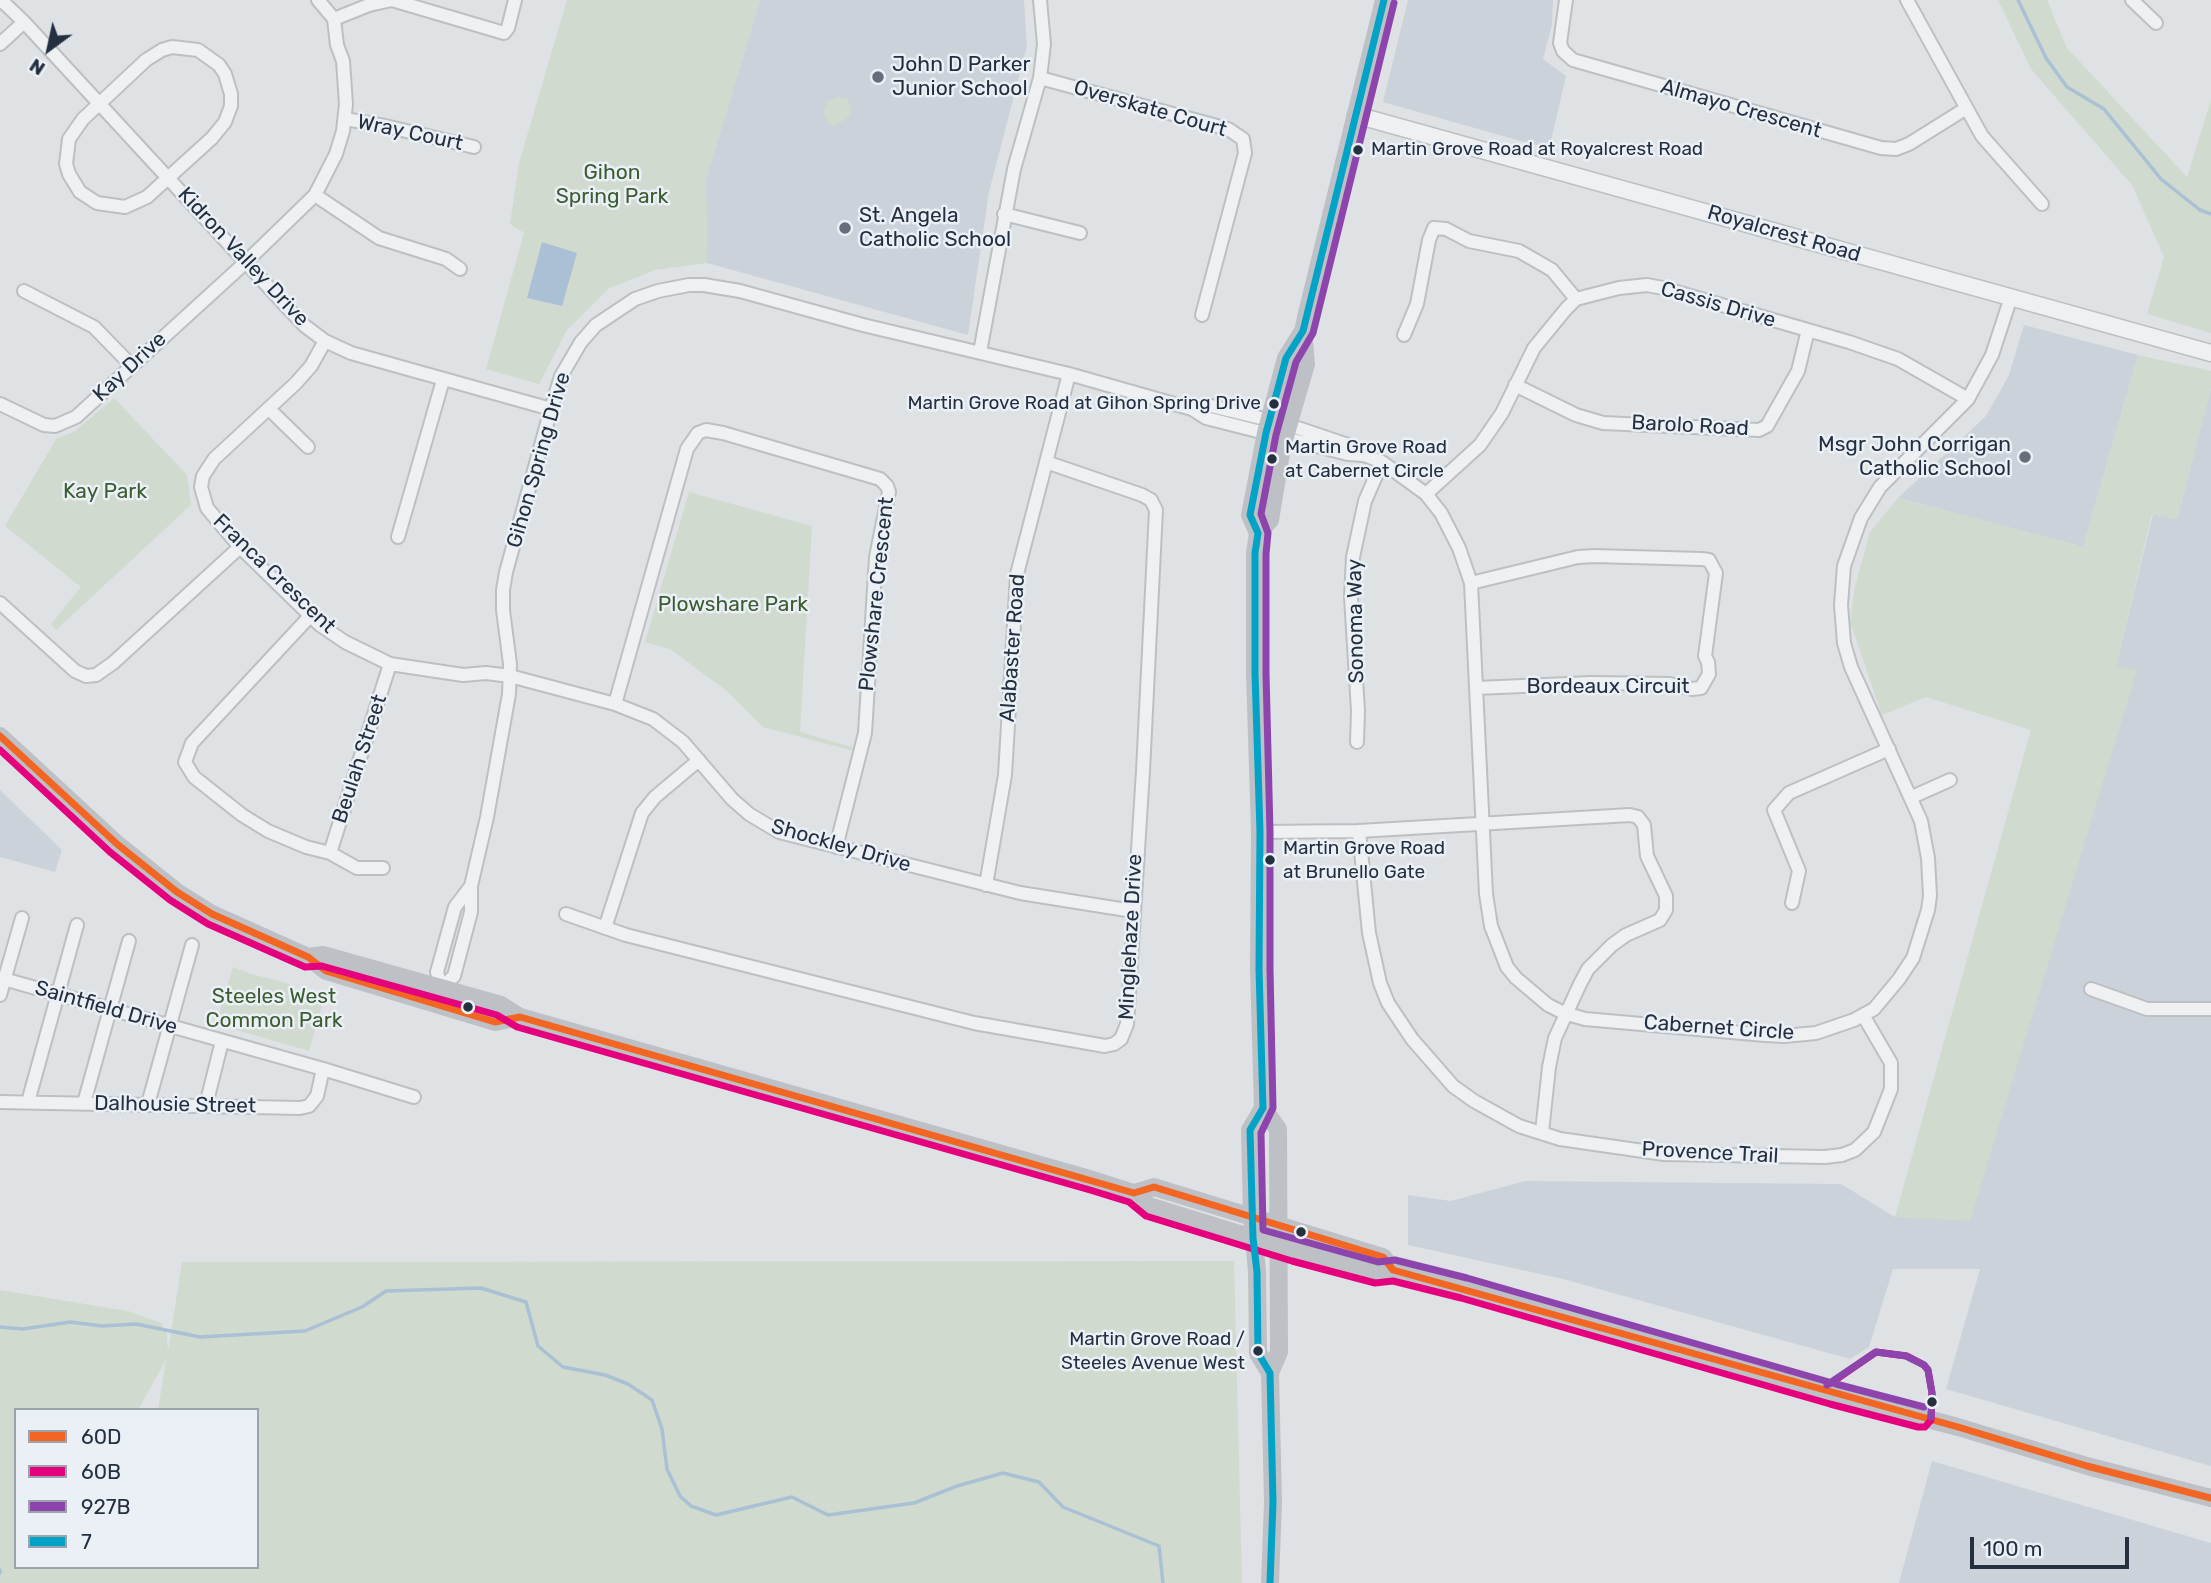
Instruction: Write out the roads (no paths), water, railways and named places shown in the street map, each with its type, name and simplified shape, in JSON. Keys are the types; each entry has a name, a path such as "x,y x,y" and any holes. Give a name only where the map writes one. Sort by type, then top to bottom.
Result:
{"main road":[{"path":"1270,1373 1258,1353 1257,1272 1252,1216 1250,1130 1263,1108 1255,641 1255,553 1258,533 1250,515 1268,426 1286,358 1303,331 1384,0"},
{"path":"1258,533 1270,520 1287,431 1306,363 1303,331"},
{"path":"0,737 117,844 177,892 212,914 309,957 323,954 439,996 500,1005 520,1017 1134,1193 1149,1206 1278,1246 1378,1273 1393,1270 1958,1427 2087,1466 2211,1498"},
{"path":"1263,1108 1278,1129 1276,1204 1279,1225 1279,1352 1270,1373 1273,1502 1270,1583"},
{"path":"1134,1193 1154,1187 1252,1216 1383,1257 1393,1270"}],"street":[{"name":"Kidron Valley Drive","path":"1,0 305,326 325,341 351,353 551,409"},
{"path":"318,0 334,19 369,5 392,1 504,33 508,28 515,0"},
{"path":"979,352 1014,169 1040,78 1044,44 1040,0"},
{"name":"Almayo Crescent","path":"1566,0 1560,43 1563,51 1573,60 1881,148 1896,149 1909,144 1965,109"},
{"path":"1907,0 1982,136 2042,204"},
{"path":"2132,0 2156,23"},
{"name":"Kay Drive","path":"1,405 33,421 55,425 76,417 246,262 315,195 336,154 345,119 346,87 334,19"},
{"path":"0,44 24,22"},
{"path":"172,47 189,48 205,54 219,65 225,74 231,94 229,113 219,130 147,197 125,207 97,203 80,192 69,174 66,151 75,129 100,104 146,60 172,47"},
{"name":"Overskate Court","path":"1040,78 1228,129 1243,139 1245,152 1202,315"},
{"name":"Royalcrest Road","path":"1356,115 2211,353"},
{"name":"Wray Court","path":"345,119 474,147"},
{"path":"315,195 379,238 446,259 460,270"},
{"path":"1004,214 1080,233"},
{"path":"1404,335 1417,304 1429,240 1434,228 1447,229 1469,241 1530,256 1552,270 1576,299 1534,348 1502,413 1480,445 1426,494"},
{"name":"Gihon Spring Drive","path":"439,996 438,972 456,907 471,886 487,817 510,676 503,590 551,409 569,359 581,342 596,325 635,299 678,286 704,285 740,291 863,325 1069,374 1192,409 1208,405 1287,431"},
{"name":"Cassis Drive","path":"1576,299 1619,288 1647,285 1808,330 1898,359 1968,399"},
{"path":"24,291 94,327 131,365"},
{"name":"Cabernet Circle","path":"1287,431 1348,454 1364,455 1382,463 1426,494 1447,524 1459,548 1471,583 1486,894 1491,926 1507,967 1542,1001 1564,1013 1585,1019 1784,1037 1831,1030 1874,1009 1899,979 1913,958 1928,910 1928,858 1921,821 1851,667 1844,643 1841,605 1844,566 1861,518 1880,486 1968,399 1992,355 2011,297"},
{"name":"Barolo Road","path":"1515,385 1576,415 1603,423 1759,430 1767,426 1798,371 1808,330"},
{"name":"Franca Crescent","path":"325,341 311,366 214,459 203,476 202,495 207,508 240,547 320,625 345,642 390,664 463,675 486,673 510,676"},
{"name":"Alabaster Road","path":"986,885 1005,775 1016,581 1069,374"},
{"path":"398,537 443,380"},
{"path":"269,409 308,447"},
{"name":"Plowshare Crescent","path":"615,704 687,449 698,433 706,430 723,433 880,479 887,485 889,492 876,557 862,751 836,847"},
{"name":"Minglehaze Drive","path":"566,914 626,935 974,1023 1105,1046 1121,1039 1127,1024 1156,510 1151,500 1142,495 1046,462"},
{"name":"Sonoma Way","path":"1357,742 1359,712 1351,597 1353,557 1365,501 1382,463"},
{"path":"0,603 75,671 86,676 96,675 103,672 240,547"},
{"name":"Bordeaux Circuit","path":"1471,583 1578,557 1594,556 1702,559 1709,560 1716,573 1705,656 1709,674 1700,688 1670,684 1591,683 1476,688"},
{"path":"311,615 192,743 185,762 194,777 242,815 268,831 306,848 330,853 357,868 383,868"},
{"name":"Beulah Street","path":"330,853 390,664"},
{"name":"Shockley Drive","path":"510,676 615,704 653,719 669,729 732,799 766,826 799,838 1020,893 1133,911"},
{"path":"1792,904 1799,871 1774,810 1789,793 1889,749"},
{"path":"606,928 642,813 655,797 699,760"},
{"path":"1912,797 1950,780"},
{"path":"1260,832 1359,831 1634,815 1642,822 1647,856 1666,896 1666,910 1660,920 1626,935 1598,957 1588,969 1564,1013 1555,1038 1542,1132"},
{"name":"Provence Trail","path":"1359,831 1369,933 1380,983 1388,1003 1412,1039 1463,1094 1519,1126 1560,1139 1664,1154 1842,1155 1855,1150 1874,1132 1891,1089 1891,1063 1863,1015"},
{"path":"0,995 2,979 22,918"},
{"path":"28,1102 77,925"},
{"path":"84,1103 129,941"},
{"path":"148,1104 192,945"},
{"name":"Saintfield Drive","path":"2,979 414,1097"},
{"path":"2091,989 2147,1009 2211,1009"},
{"path":"206,1105 222,1041"},
{"name":"Dalhousie Street","path":"0,1102 300,1108 309,1106 317,1096 323,1069"}],"water":[{"path":"542,242 577,253 562,306 527,298"}],"waterway":[{"path":"2018,0 2046,58 2067,87 2104,109 2161,179 2200,210 2211,214"},
{"path":"0,1327 23,1329 70,1322 102,1326 136,1324 200,1337 305,1331 362,1307 386,1291 481,1288 526,1302 538,1346 563,1367 605,1375 628,1384 652,1400 662,1429 667,1469 680,1496 691,1506 716,1515 792,1497 828,1515 914,1503 957,1486 1003,1473 1039,1482 1063,1507 1159,1546 1163,1583"}],"place":[{"name":"John D Parker Junior School","path":"878,77"},
{"name":"Martin Grove Road at Royalcrest Road","path":"1358,150"},
{"name":"St. Angela Catholic School","path":"845,228"},
{"name":"Martin Grove Road at Gihon Spring Drive","path":"1274,404"},
{"name":"Msgr John Corrigan Catholic School","path":"2025,457"},
{"name":"Martin Grove Road at Cabernet Circle","path":"1272,459"},
{"name":"Martin Grove Road at Brunello Gate","path":"1270,860"},
{"name":"Martin Grove Road / Steeles Avenue West","path":"1258,1351"}],"park label":[{"name":"Gihon Spring Park","path":"612,185"},
{"name":"Kay Park","path":"105,492"},
{"name":"Plowshare Park","path":"733,605"},
{"name":"Steeles West Common Park","path":"274,1009"}]}
